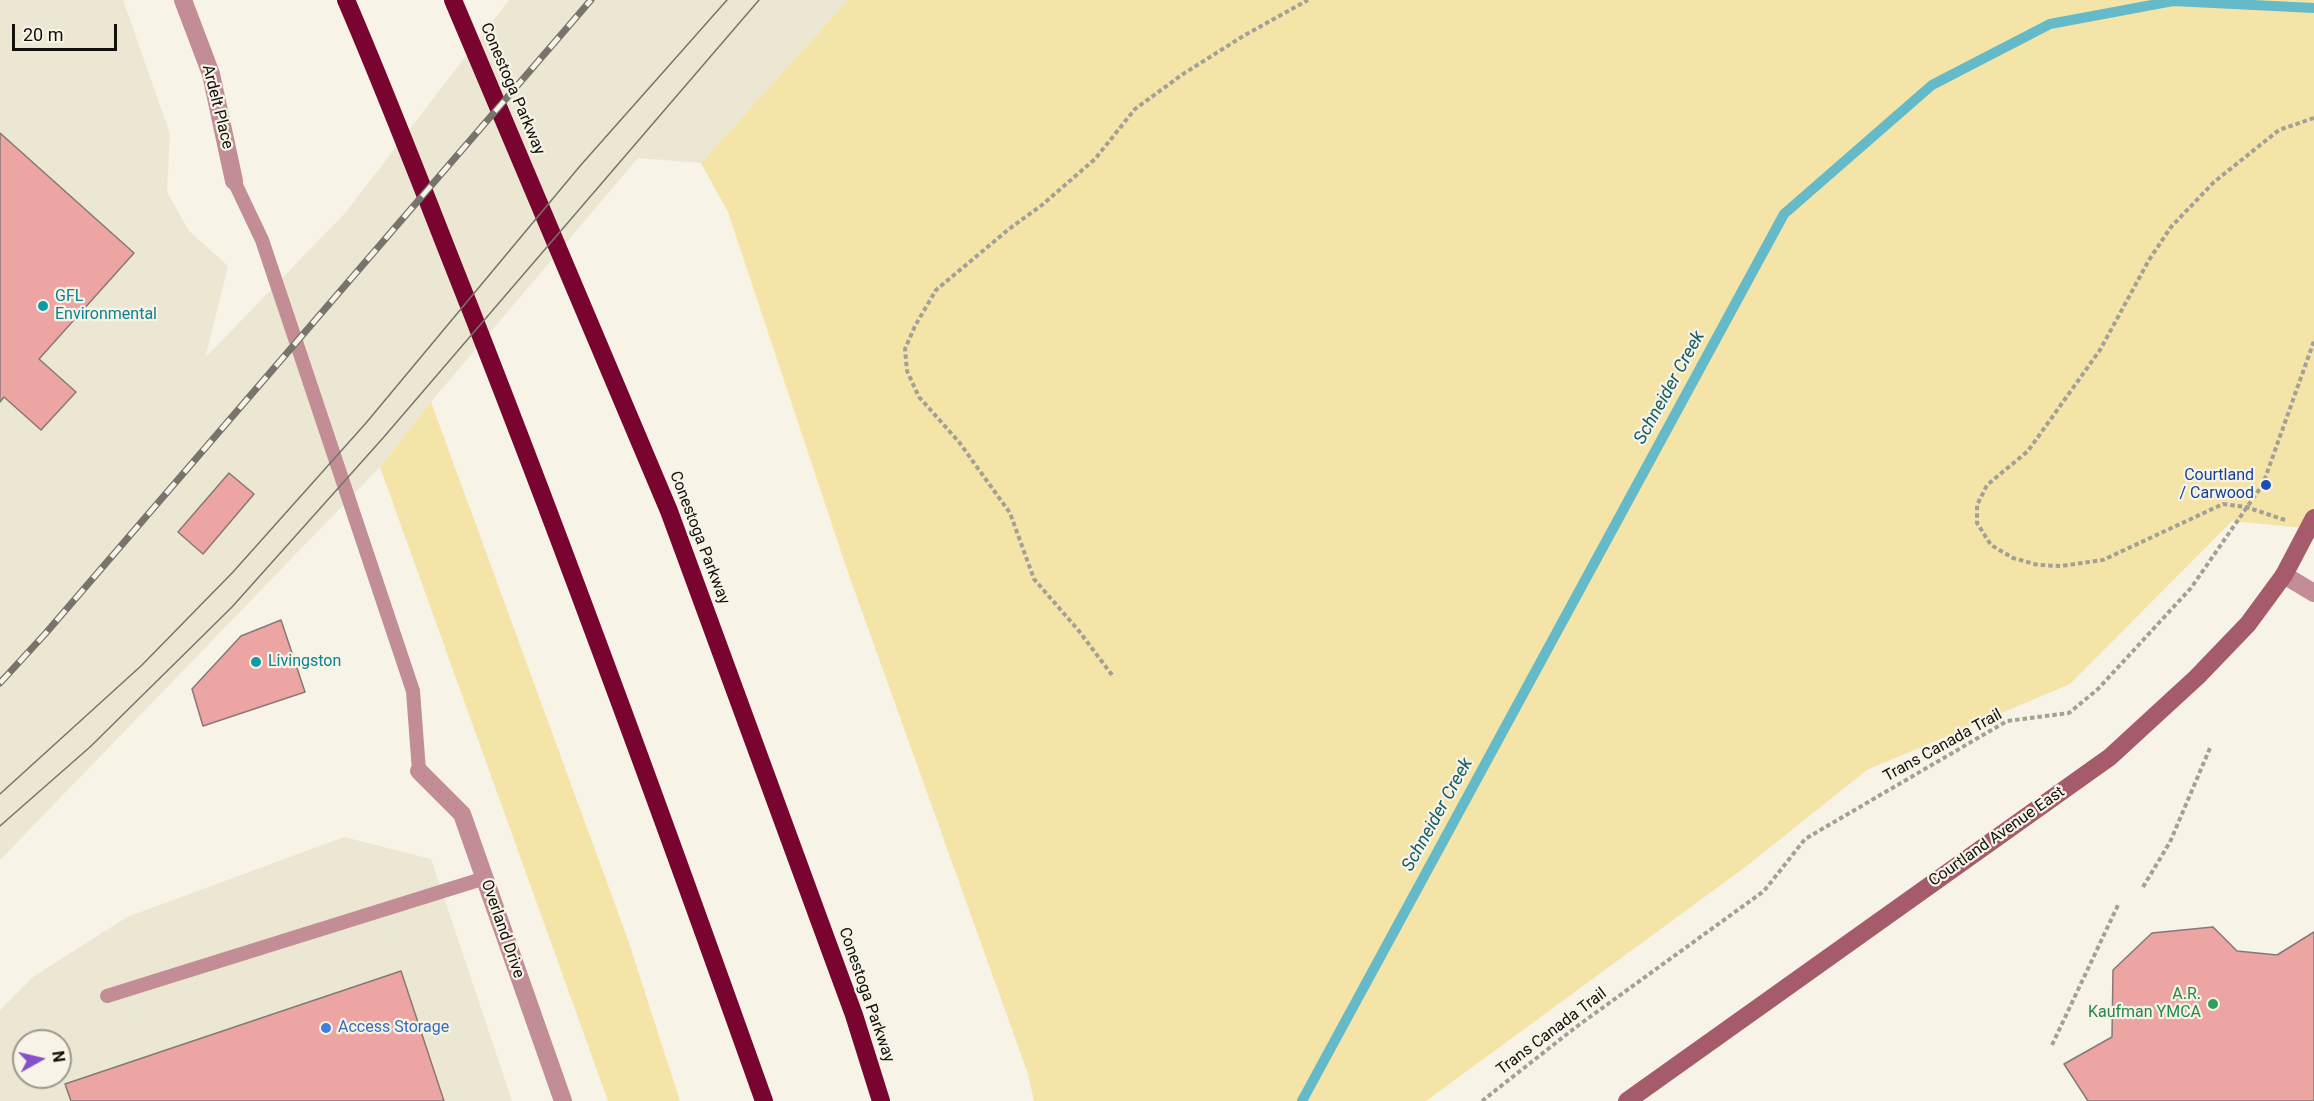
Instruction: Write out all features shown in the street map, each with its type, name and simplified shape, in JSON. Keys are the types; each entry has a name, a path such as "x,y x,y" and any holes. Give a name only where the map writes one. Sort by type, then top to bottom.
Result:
{"highway":[{"path":"346,0 380,78 522,442 629,725 764,1101"},
{"name":"Conestoga Parkway","path":"455,5 669,511 854,1015 881,1101"}],"main road":[{"name":"Courtland Avenue East","path":"1627,1101 2110,757 2197,677 2248,624 2284,575 2314,518"}],"street":[{"name":"Ardelt Place","path":"183,0 211,74 234,181"},
{"path":"2284,575 2314,593"},
{"name":"Overland Drive","path":"419,771 462,814 562,1101"}],"lane":[{"path":"234,181 262,240 413,691 419,771"},
{"path":"107,996 484,878"}],"path":[{"path":"1112,675 1079,631 1034,579 1010,513 959,442 919,397 907,371 905,349 915,326 936,290 1009,229 1042,205 1095,159 1135,109 1201,63 1308,0"},
{"path":"2265,514 2246,507 2223,504 2103,560 2061,566 2038,565 2013,558 1991,545 1977,523 1977,505 1987,485 2028,451 2094,359 2149,260 2171,227 2214,182 2279,130 2314,118"},
{"name":"Trans Canada Trail","path":"1482,1101 1576,1027 1764,891 1805,839 2007,721 2068,713 2098,689 2191,588 2263,484 2314,340"},
{"path":"2143,887 2170,842 2210,748"},
{"path":"2052,1045 2118,905"}],"shaded area":[{"path":"0,0 123,0 170,134 167,192 189,231 228,266 205,358 346,212 509,0 848,0 701,163 638,158 431,402 380,467 0,860"},
{"path":"848,0 2314,0 2314,529 2232,521 2070,684 1867,770 1744,868 1426,1101 1034,1101 1028,1074 845,564 728,212 701,163"},
{"path":"431,402 628,940 680,1101 608,1101 380,467"},
{"path":"344,837 431,859 512,1101 0,1101 0,1010 33,977 127,917"}],"building":[{"name":"GFL Environmental","path":"0,133 134,253 39,359 76,392 41,430 4,397 0,402"},
{"path":"229,473 254,494 203,554 178,532"},
{"name":"Livingston","path":"281,620 305,692 203,726 192,689 241,636"},
{"name":"A.R. Kaufman YMCA","path":"2213,927 2237,951 2277,955 2314,932 2314,1101 2088,1101 2064,1064 2112,1037 2113,970 2152,933"},
{"name":"Access Storage","path":"401,971 444,1101 71,1101 67,1089 72,1089 72,1082"}],"waterway":[{"name":"Schneider Creek","path":"1302,1101 1784,214 1932,85 2050,24 2173,1 2314,8"}],"tram line":[{"path":"0,794 142,665 233,572 366,423 580,166 727,0"},
{"path":"0,826 90,747 232,607 383,438 759,0"}],"railway":[{"path":"0,683 45,634 591,0"}],"place":[{"name":"GFL Environmental","path":"43,306"},
{"name":"Courtland / Carwood","path":"2266,485"},
{"name":"Livingston","path":"256,662"},
{"name":"A.R. Kaufman YMCA","path":"2213,1004"},
{"name":"Access Storage","path":"326,1028"}]}
